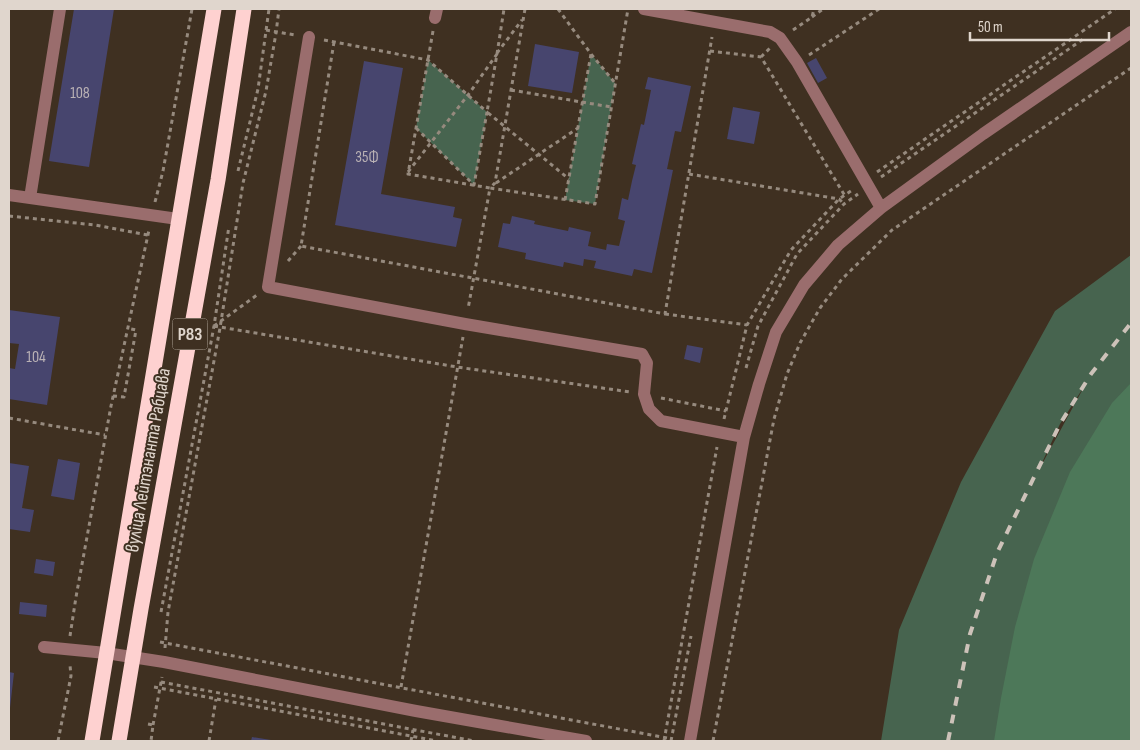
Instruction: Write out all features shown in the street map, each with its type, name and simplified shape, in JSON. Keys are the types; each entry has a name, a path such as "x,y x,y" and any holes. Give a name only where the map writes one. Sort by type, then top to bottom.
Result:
{"highway":[{"name":"вуліца Лейтэнанта Рабцава","path":"92,741 214,9"},
{"name":"вуліца Лейтэнанта Рабцава","path":"119,741 218,180 244,9"}],"street":[{"path":"30,198 60,9"},
{"path":"644,9 770,32 780,38 797,62 881,208"},
{"path":"690,741 744,437 776,332 804,285 832,252 881,208 983,134 1131,32"},
{"path":"309,38 268,287 465,324 642,354 647,364 644,394 649,409 661,421 744,437"},
{"path":"9,195 178,219"},
{"path":"44,647 106,653 164,662 396,707 586,741"}],"path":[{"path":"58,741 71,676 70,628 105,435 163,171 192,9"},
{"path":"237,174 258,89 270,9"},
{"path":"151,741 164,662 168,612 220,328 243,183 266,91 279,9"},
{"path":"474,185 504,9"},
{"path":"495,183 525,9"},
{"path":"558,9 591,54 616,83"},
{"path":"408,173 595,204 628,9"},
{"path":"812,17 824,9"},
{"path":"797,62 879,9"},
{"path":"745,372 758,326 797,254 844,204 867,183 966,111 1115,9"},
{"path":"408,173 436,14"},
{"path":"408,173 523,19"},
{"path":"665,314 715,22"},
{"path":"266,30 428,60 487,112 569,179"},
{"path":"665,739 720,432 747,325 791,250 839,199 970,116 1085,38"},
{"path":"334,42 301,246 665,314 747,325"},
{"path":"710,50 761,57 845,196"},
{"path":"565,200 591,54"},
{"path":"713,741 774,419 787,374 800,343 820,308 842,279 892,230 1131,68"},
{"path":"511,90 612,107"},
{"path":"966,111 970,116"},
{"path":"401,687 490,188 578,127"},
{"path":"416,128 474,185"},
{"path":"689,174 839,199 844,204"},
{"path":"9,216 95,225 148,235"},
{"path":"161,612 214,326 229,221"},
{"path":"214,326 457,367 644,394 726,411"},
{"path":"113,396 124,397 136,330 127,328"},
{"path":"727,406 735,408"},
{"path":"9,418 105,435"},
{"path":"160,642 672,740 692,631"},
{"path":"161,682 474,741"},
{"path":"154,687 437,741"},
{"path":"209,741 216,699"},
{"path":"148,724 154,725"}],"green space":[{"path":"591,54 615,83 595,204 565,200"},
{"path":"428,60 487,112 474,185 416,128"},
{"path":"1131,255 1131,741 881,741 899,630 961,482 1055,311","holes":["1085,385 1041,466 1060,424"]},
{"path":"1131,383 1131,741 994,741 1015,627 1034,559 1070,472 1112,403"}],"building":[{"path":"74,9 114,9 89,167 49,161"},
{"path":"535,44 579,52 572,93 528,86"},
{"path":"816,58 827,78 818,83 807,63"},
{"path":"364,61 403,68 381,194 455,207 453,217 462,219 456,247 335,225"},
{"path":"648,77 691,86 681,132 675,131 667,169 673,170 652,273 634,269 632,276 594,268 596,261 584,259 583,266 564,262 563,267 525,259 526,253 498,247 503,223 510,224 512,216 535,221 534,224 568,231 569,227 591,232 588,246 606,250 607,244 619,246 625,221 618,219 622,198 628,200 636,165 632,164 641,124 644,125 651,90 645,89"},
{"path":"733,107 760,112 754,144 727,139"},
{"path":"9,310 60,317 47,405 9,399 9,368 15,369 19,344 9,343"},
{"path":"687,345 703,348 700,363 684,359"},
{"path":"58,459 80,463 74,500 51,496"},
{"path":"9,463 29,466 22,508 34,510 30,532 9,529"},
{"path":"36,559 55,562 53,576 34,573"},
{"path":"20,602 47,605 46,617 19,614"},
{"path":"9,672 14,673 10,708 9,708"},
{"path":"252,737 271,740 251,741"}],"railway":[{"path":"948,741 970,634 997,553 1060,424 1091,374 1131,323"}]}
